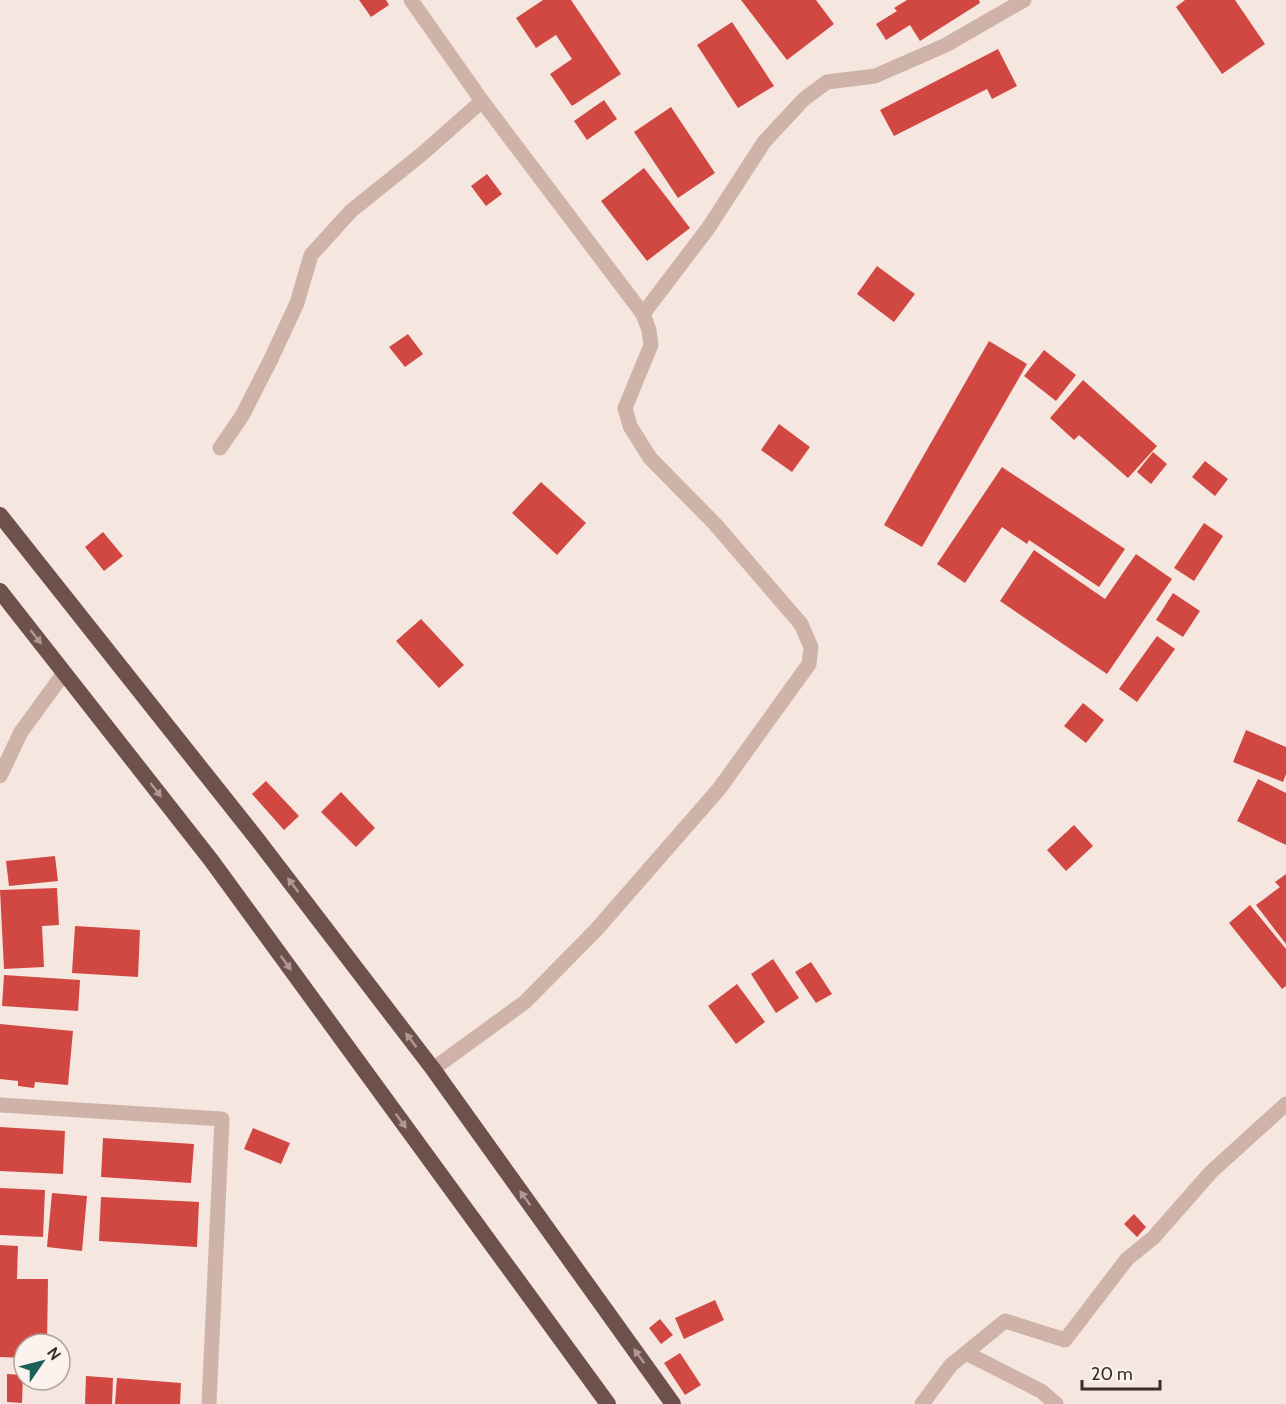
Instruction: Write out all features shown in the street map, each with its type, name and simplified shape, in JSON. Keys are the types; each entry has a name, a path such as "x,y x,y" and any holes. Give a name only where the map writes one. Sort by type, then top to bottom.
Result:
{"highway":[{"path":"0,515 257,838 432,1069 673,1404"},
{"path":"0,591 211,860 608,1404"}],"street":[{"path":"411,0 482,101 644,314 651,345 625,408 630,426 650,458 715,524 801,624 811,647 809,664 719,789 596,930 525,1002 432,1069"},
{"path":"644,314 710,227 764,142 804,99 827,82 875,76 946,45 1024,0"},
{"path":"220,448 242,416 271,359 297,303 310,255 351,211 482,101"},
{"path":"0,776 21,732 64,673"},
{"path":"922,1404 951,1365 1005,1321 1065,1340 1127,1259 1153,1238 1211,1172 1286,1104"},
{"path":"0,1105 222,1119 209,1404"},
{"path":"966,1353 1041,1391 1056,1404"}],"building":[{"path":"359,0 386,0 389,5 371,17"},
{"path":"543,0 571,0 621,74 572,106 550,74 572,59 556,35 536,48 516,18"},
{"path":"741,0 816,0 834,24 787,60"},
{"path":"907,0 979,0 980,3 920,41 910,25 886,40 876,24 897,11 894,8"},
{"path":"1185,0 1235,0 1265,44 1222,74 1176,7"},
{"path":"732,22 774,86 738,108 697,45"},
{"path":"998,49 1017,86 992,99 987,89 894,136 880,110"},
{"path":"604,100 617,119 587,140 574,121"},
{"path":"671,107 715,173 678,198 634,132"},
{"path":"644,168 690,228 647,261 601,201"},
{"path":"487,174 502,194 486,206 471,186"},
{"path":"877,266 915,294 894,322 857,294"},
{"path":"408,334 423,354 405,367 389,347"},
{"path":"989,341 1027,364 922,547 884,525"},
{"path":"1044,350 1076,375 1056,401 1024,376"},
{"path":"1083,380 1157,446 1128,478 1079,435 1074,440 1050,418"},
{"path":"779,424 810,447 792,472 761,450"},
{"path":"1153,452 1167,464 1151,484 1137,472"},
{"path":"1205,461 1228,479 1215,496 1192,477"},
{"path":"1002,467 1125,549 1099,587 1029,540 1027,544 1002,527 965,583 937,564"},
{"path":"541,482 586,523 557,555 512,513"},
{"path":"1204,523 1223,536 1194,581 1174,568"},
{"path":"103,532 123,556 104,571 85,547"},
{"path":"1034,550 1105,599 1136,554 1172,579 1107,674 1000,601"},
{"path":"1173,593 1200,611 1183,637 1156,620"},
{"path":"421,619 464,665 439,688 396,641"},
{"path":"1157,636 1175,649 1137,702 1119,689"},
{"path":"1083,703 1104,720 1086,743 1064,726"},
{"path":"1246,730 1286,747 1286,774 1283,782 1233,762"},
{"path":"1258,779 1286,793 1286,845 1237,821"},
{"path":"266,781 299,816 284,830 252,794"},
{"path":"341,792 375,828 356,847 321,812"},
{"path":"1074,825 1093,846 1066,871 1047,850"},
{"path":"55,856 58,881 9,886 6,861"},
{"path":"1286,874 1286,944 1256,905 1280,887 1275,882"},
{"path":"57,888 59,925 42,926 44,967 4,969 0,890"},
{"path":"1250,905 1286,949 1286,986 1282,989 1229,923"},
{"path":"75,926 140,930 138,977 72,973"},
{"path":"773,959 799,998 776,1013 751,974"},
{"path":"811,962 832,994 816,1003 795,972"},
{"path":"4,975 80,980 78,1011 2,1006"},
{"path":"737,984 765,1022 736,1044 708,1006"},
{"path":"0,1024 73,1031 68,1085 35,1082 34,1088 18,1086 18,1081 0,1079"},
{"path":"0,1127 65,1131 63,1174 0,1171"},
{"path":"253,1128 290,1143 281,1164 244,1149"},
{"path":"103,1138 194,1144 191,1183 101,1177"},
{"path":"0,1188 45,1190 43,1237 0,1235"},
{"path":"52,1193 87,1196 82,1251 47,1247"},
{"path":"101,1197 199,1202 197,1247 99,1241"},
{"path":"1134,1214 1146,1227 1137,1237 1124,1224"},
{"path":"0,1245 18,1246 17,1279 48,1279 47,1332 12,1332 12,1358 0,1357"},
{"path":"715,1300 724,1320 684,1339 675,1318"},
{"path":"660,1319 673,1335 661,1344 649,1328"},
{"path":"680,1353 701,1385 685,1395 664,1363"},
{"path":"7,1374 12,1374 12,1392 22,1392 22,1403 7,1402"},
{"path":"86,1376 113,1378 112,1404 85,1404"},
{"path":"117,1378 181,1383 180,1404 115,1404"}]}
